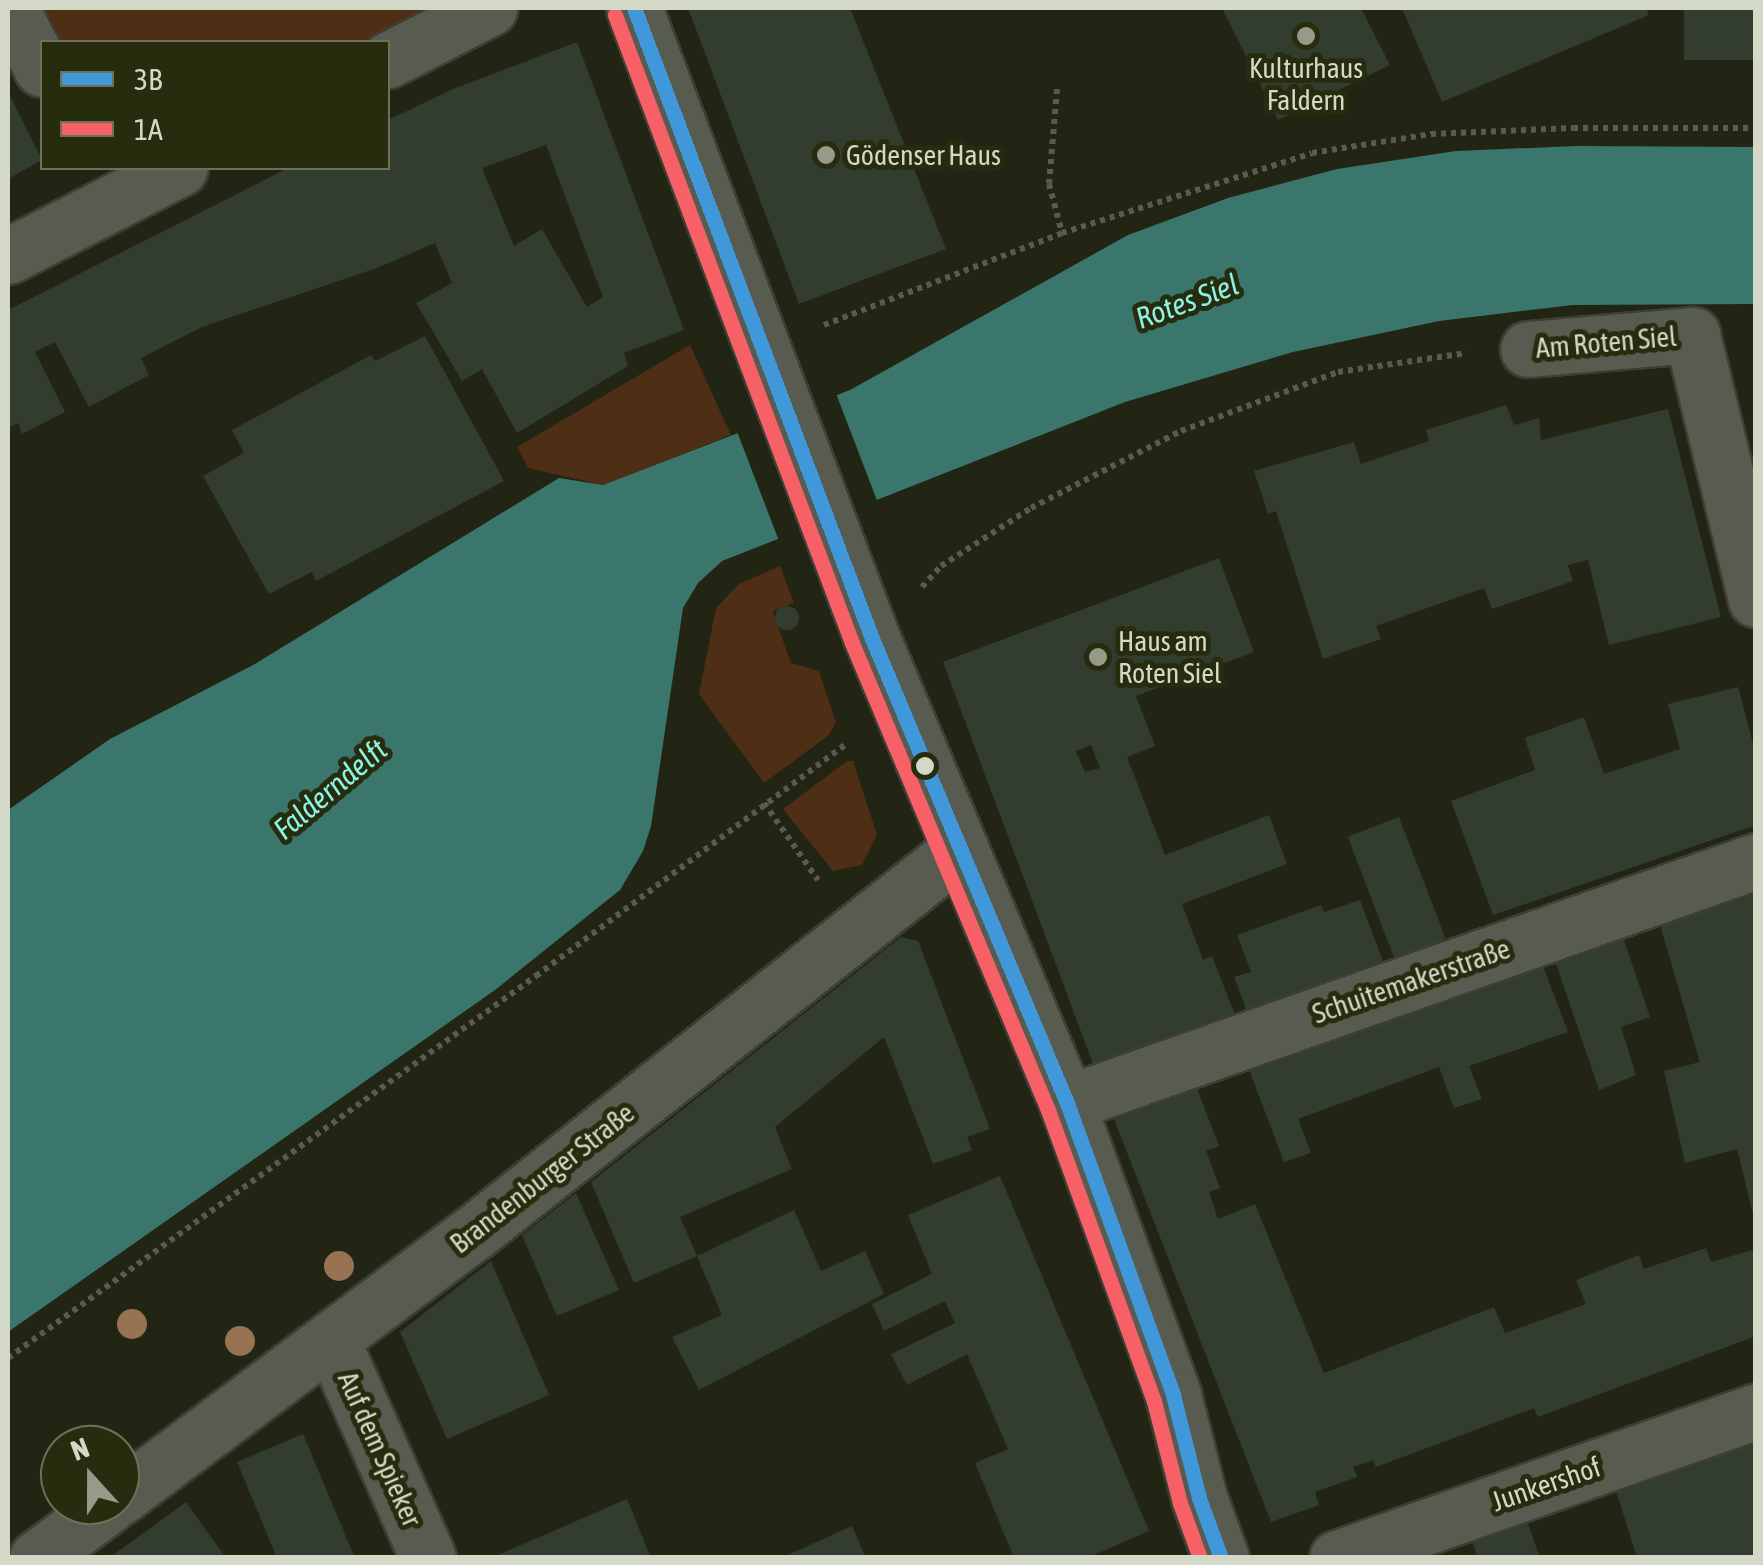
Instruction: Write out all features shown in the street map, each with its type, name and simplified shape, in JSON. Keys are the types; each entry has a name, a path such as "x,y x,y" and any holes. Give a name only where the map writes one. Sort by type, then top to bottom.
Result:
{"street":[{"path":"11,8 40,65"},
{"path":"390,59 490,8"},
{"path":"634,8 862,610 958,851 1017,978 1066,1103 1173,1395 1212,1555"},
{"path":"8,256 101,186 171,170"},
{"name":"Am Roten Siel","path":"1528,350 1692,335 1756,599"},
{"name":"Brandenburger Straße","path":"140,1482 332,1342 958,851"},
{"name":"Schuitemakerstraße","path":"1066,1103 1756,860"},
{"name":"Auf dem Spieker","path":"332,1342 428,1558"},
{"name":"Junkershof","path":"1336,1558 1756,1411"},
{"path":"37,1558 81,1525"}],"path":[{"path":"1057,89 1049,184 1062,234"},
{"path":"762,348 1062,234 1244,171 1376,140 1573,128 1756,128"},
{"name":"Am Roten Siel","path":"862,610 923,587 941,566 1031,508 1181,432 1338,372 1434,356 1528,350"},
{"path":"8,1358 536,976 838,748"},
{"path":"764,803 857,934"}],"shaded area":[{"path":"11,8 489,8 390,41 40,40"},
{"path":"690,345 731,435 603,485 528,468 517,447"},
{"path":"780,566 794,603 773,611 791,663 819,671 836,722 829,735 764,783 699,694 716,608 739,584"},
{"path":"847,761 853,761 877,835 862,865 833,871 783,809"}],"water":[{"path":"1576,146 1755,147 1755,304 1573,305 1439,321 1293,352 1125,402 722,561 698,583 683,608 651,826 643,851 620,890 495,990 8,1332 8,810 110,739 253,665 559,478 603,485 850,390 1128,235 1228,198 1337,169 1456,151"}],"pier":[{"path":"835,391 878,503 779,541 736,429"}],"building":[{"name":"Gödenser Haus","path":"688,8 850,8 946,249 799,304"},
{"name":"Kulturhaus Faldern","path":"1222,8 1361,8 1390,65 1278,120"},
{"path":"1402,8 1646,8 1649,15 1442,102"},
{"path":"1684,8 1756,8 1756,60 1684,60"},
{"path":"577,42 684,330 624,353 628,366 517,433 482,369 462,381 416,303 452,283 435,243 377,268 202,327 141,358 149,375 89,407 55,342 35,352 65,412 22,434 18,423 8,428 8,310 284,170 390,170 390,119 453,89","holes":["546,145 603,297 587,307 542,229 514,246 482,168"]},
{"path":"8,92 40,161 8,179"},
{"path":"425,336 504,481 316,581 312,572 269,594 203,476 244,453 232,430 371,355 375,361"},
{"path":"1506,405 1514,425 1539,418 1541,440 1668,409 1721,617 1609,645 1588,560 1568,565 1573,581 1492,609 1484,588 1376,626 1381,639 1323,659 1276,511 1268,514 1254,471 1354,442 1361,464 1429,441 1426,430"},
{"path":"1219,558 1254,652 1136,696 1155,746 1127,757 1165,855 1269,815 1287,864 1182,904 1203,960 1212,956 1237,1020 1096,1072 943,662","holes":["1091,745 1100,768 1085,772 1076,751"]},
{"path":"787,606 799,618 787,630 775,618"},
{"path":"1738,687 1756,755 1756,825 1493,915 1451,801 1535,770 1525,738 1584,717 1604,774 1680,749 1668,704"},
{"path":"1399,817 1447,941 1395,961 1348,837"},
{"path":"1756,892 1754,1218 1737,1149 1685,1163 1664,1071 1700,1062 1658,918"},
{"path":"1360,900 1384,964 1248,1014 1234,977 1251,972 1237,935 1321,905 1324,912"},
{"path":"1619,925 1650,1017 1621,1027 1636,1075 1599,1090 1551,949"},
{"path":"901,937 918,941 990,1129 967,1137 972,1150 933,1164 884,1037 775,1127 792,1169 680,1217 697,1256 634,1283 591,1182"},
{"path":"1537,950 1568,1032 1469,1066 1482,1099 1454,1108 1439,1067 1298,1119 1311,1153 1284,1162 1245,1059"},
{"path":"1195,1083 1219,1146 1206,1151 1220,1188 1209,1192 1218,1219 1255,1204 1324,1373 1494,1307 1505,1333 1586,1304 1576,1280 1639,1255 1644,1269 1706,1248 1711,1262 1756,1249 1756,1336 1538,1417 1534,1408 1376,1467 1373,1460 1353,1467 1357,1477 1315,1492 1319,1505 1271,1522 1112,1114"},
{"path":"1000,1176 1149,1531 1087,1558 1014,1558 975,1463 1008,1449 967,1354 907,1385 891,1354 955,1323 945,1301 884,1331 872,1304 932,1274 908,1215"},
{"path":"576,1193 619,1290 557,1316 522,1235"},
{"path":"794,1210 821,1271 865,1251 884,1294 699,1390 672,1337 722,1315 697,1256"},
{"path":"491,1261 549,1395 447,1439 400,1332"},
{"path":"303,1434 355,1558 277,1558 237,1462"},
{"path":"1756,1437 1756,1558 1637,1558 1614,1484"},
{"path":"627,1499 651,1558 491,1558"},
{"path":"186,1502 226,1558 109,1558"},
{"path":"1527,1521 1540,1558 1478,1558 1471,1539"},
{"path":"852,1526 866,1558 781,1558"}],"transit line":[{"name":"3B","path":"634,8 871,636 1067,1103 1173,1395 1199,1498 1221,1558"},
{"name":"1A","path":"615,15 852,643 1048,1110 1154,1401 1180,1503 1200,1558"}],"place":[{"name":"Kulturhaus Faldern","path":"1306,36"},
{"name":"Gödenser Haus","path":"826,155"},
{"name":"Haus am Roten Siel","path":"1098,657"}],"water label":[{"name":"Rotes Siel","path":"1187,301"},
{"name":"Falderndelft","path":"330,789"}]}
